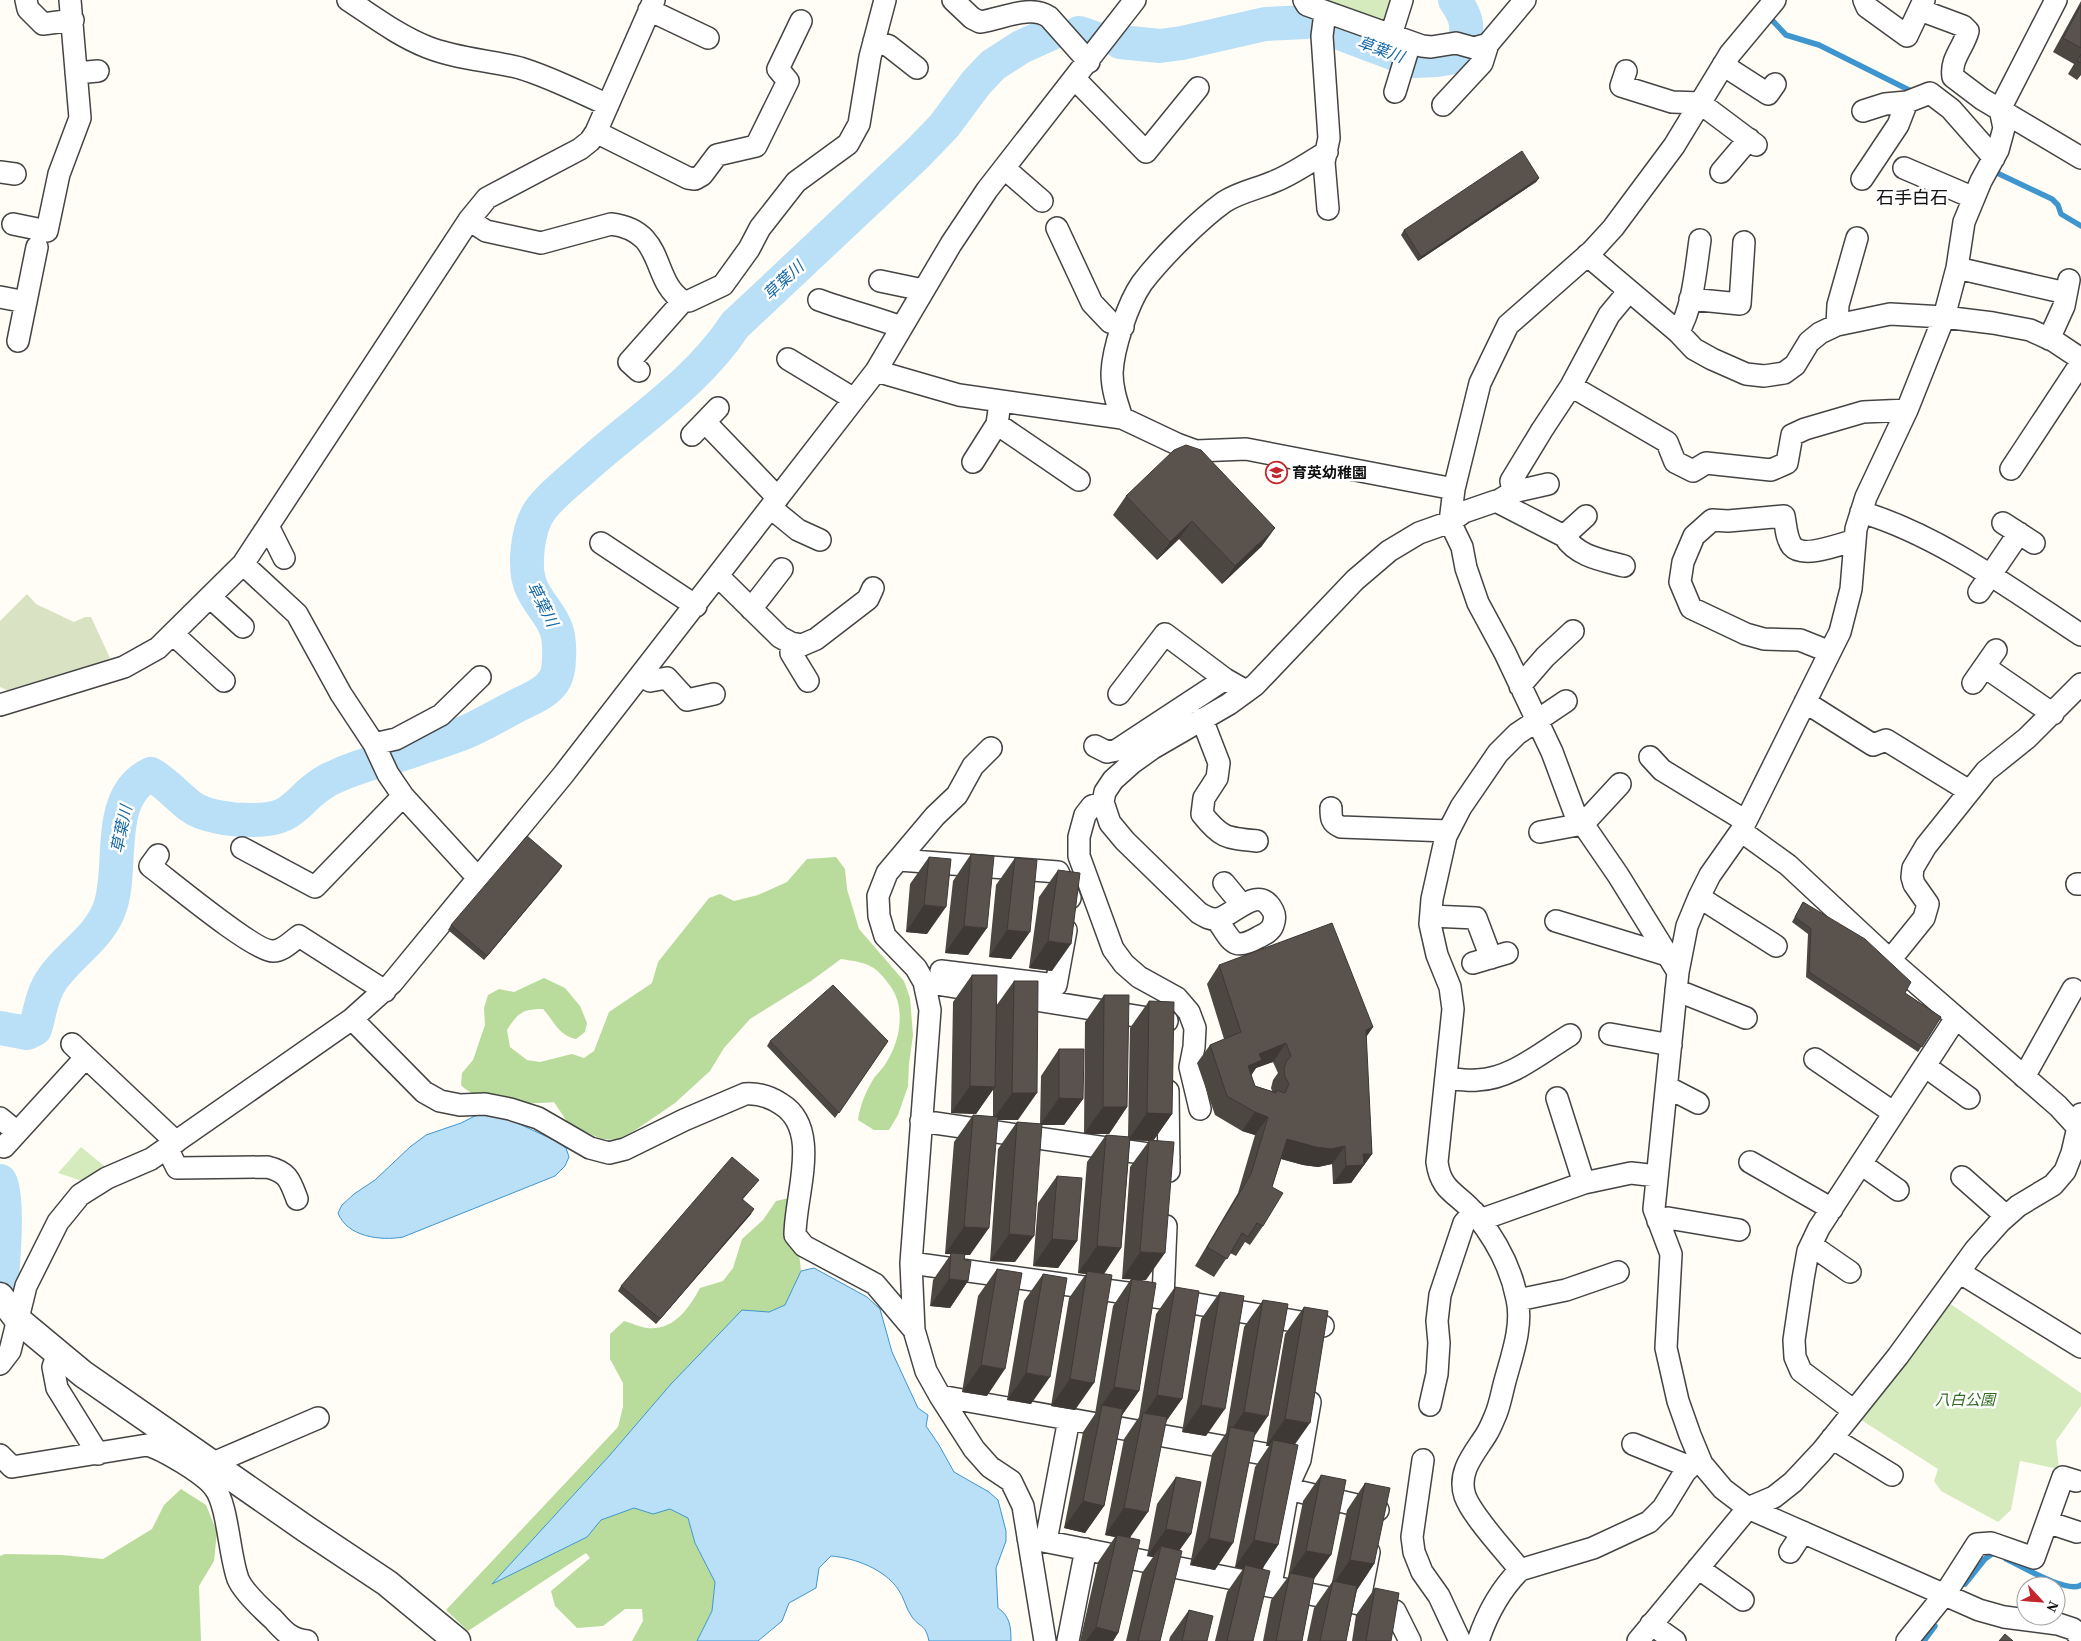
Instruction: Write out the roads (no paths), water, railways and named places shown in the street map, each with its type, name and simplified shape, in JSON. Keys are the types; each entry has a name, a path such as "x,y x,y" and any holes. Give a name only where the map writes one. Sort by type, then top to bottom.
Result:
{"street":[{"path":"13,224 46,231 59,174 80,118 71,10 43,24 28,9 26,0"},
{"path":"348,0 402,35 449,56 518,68 608,104"},
{"path":"469,220 486,231 541,243 612,224 629,228 646,241 653,250 671,291 683,301 689,301 723,285 749,249 760,228 796,182 848,144 859,124 874,40 885,0"},
{"path":"953,0 972,18 980,22 1033,10 1042,12 1049,17 1088,62"},
{"path":"0,1364 10,1351 26,1286 58,1222 80,1195 107,1178 151,1159 352,1019 385,991 563,775 696,606 876,371 950,244 987,190 1135,0"},
{"path":"1304,0 1307,5 1403,48 1473,45 1526,0"},
{"path":"1395,92 1403,48 1402,0"},
{"path":"1864,0 1867,7 1908,36 1922,5 1963,26 1968,31 1954,60 1952,69 1954,77 1982,99 2081,158"},
{"path":"1695,1462 1666,1348 1671,1254 1654,1209 1671,1045 1674,972 1686,926 1699,897 1710,875 1743,826 1840,632 1851,589 1856,529 1880,464 1907,410 1944,317 1957,268 1964,222 1998,150 2004,128 2000,109 2056,0"},
{"path":"1674,972 1618,875 1574,811 1552,752 1505,653 1478,603 1466,568 1462,547 1450,522 1454,489 1480,383 1508,325 1587,255 1613,228 1674,146 1723,65 1771,1"},
{"path":"0,705 124,667 158,648 173,634 243,564 469,220 487,198 580,149 590,141 596,132 652,5 708,38"},
{"path":"1325,13 1322,36 1330,138 1324,162 1328,209"},
{"path":"596,132 688,178 695,179 702,175 717,155 756,146 788,81 778,69 801,21"},
{"path":"874,40 889,46 917,68"},
{"path":"1443,105 1482,63 1473,45"},
{"path":"1723,65 1768,94 1775,84"},
{"path":"76,73 98,71"},
{"path":"1626,71 1621,86 1672,102 1700,103 1752,142 1721,172"},
{"path":"1075,79 1146,152 1198,88"},
{"path":"1863,111 1886,104 1915,99 1930,93 1951,109 1994,158"},
{"path":"1862,180 1915,99"},
{"path":"1122,418 1114,396 1112,374 1114,354 1142,284 1196,226 1225,202 1244,191 1275,182 1327,152"},
{"path":"1004,168 1042,201"},
{"path":"1904,168 1974,198"},
{"path":"1057,228 1092,303 1105,318 1123,328"},
{"path":"1837,326 1838,305 1857,238"},
{"path":"1678,332 1690,299 1700,240"},
{"path":"1690,299 1740,304 1744,242"},
{"path":"18,342 37,246"},
{"path":"1587,255 1678,332 1694,349 1746,374 1764,376 1784,372 1795,365 1809,342 1820,333 1837,326 1890,314 1944,317 2030,330 2050,339 2081,359"},
{"path":"1957,268 2068,286 2064,306 2050,339"},
{"path":"880,281 923,290"},
{"path":"1505,496 1511,482 1542,430 1572,386 1609,315 1629,291"},
{"path":"0,297 26,302"},
{"path":"819,300 901,327"},
{"path":"639,371 630,362 683,301"},
{"path":"788,359 854,399"},
{"path":"2011,469 2081,363"},
{"path":"876,371 958,395 1122,418 1196,451 1246,449 1454,489"},
{"path":"1572,386 1667,442 1675,462 1693,471 1706,463 1771,470 1786,463 1792,435 1863,412 1907,410"},
{"path":"973,462 997,424 1001,400"},
{"path":"705,421 798,530 820,540"},
{"path":"997,424 1078,480"},
{"path":"1216,920 1227,938 1234,944 1242,945 1266,934 1272,928 1275,921 1274,913 1270,906 1260,900 1242,904 1216,920 1207,918 1199,913 1125,841 1110,822 1103,802 1105,792 1113,780 1132,763 1255,685 1355,580 1389,551 1419,533 1450,522 1464,512 1505,496 1548,484"},
{"path":"1505,496 1564,536 1581,553 1624,566"},
{"path":"1862,512 1896,525 1985,584 2081,635"},
{"path":"1564,536 1586,516"},
{"path":"1830,652 1800,640 1764,639 1746,634 1691,608 1680,582 1683,562 1694,536 1712,520 1728,521 1784,516 1788,538 1793,548 1801,552 1811,552 1856,540"},
{"path":"268,526 284,558"},
{"path":"1985,584 2019,533"},
{"path":"601,543 696,606"},
{"path":"243,564 296,614 341,694 376,748 388,774 403,796 478,878"},
{"path":"751,608 782,569"},
{"path":"718,576 780,637 792,643 802,645 816,639 868,599 873,588"},
{"path":"210,597 242,627"},
{"path":"1520,686 1545,657 1573,631"},
{"path":"173,634 224,682"},
{"path":"1119,694 1165,634 1225,679 1246,691"},
{"path":"792,643 791,653 808,681"},
{"path":"1985,667 2053,714"},
{"path":"642,675 650,681 667,678 687,700 714,694"},
{"path":"376,748 441,715 480,677"},
{"path":"1095,746 1107,752 1117,750 1225,679"},
{"path":"1890,960 1924,918 1928,910 1928,904 1914,884 1912,877 1913,868 1926,846 1986,771 2027,738 2081,684"},
{"path":"1520,1570 1473,1510 1465,1496 1464,1480 1466,1465 1487,1434 1497,1412 1518,1331 1518,1300 1508,1266 1494,1238 1477,1216 1447,1188 1439,1175 1437,1162 1453,1009 1450,987 1437,955 1430,924 1438,865 1448,831 1465,800 1498,753 1517,734 1566,701"},
{"path":"1805,702 1873,745 1886,740 1969,791"},
{"path":"1202,720 1219,763 1216,778 1204,798 1202,814 1216,831 1231,839 1257,842"},
{"path":"991,748 973,766 957,795 935,816 887,873 878,896 885,936 916,968 931,976 1167,1021 1167,1040"},
{"path":"1638,1641 1748,1508 1774,1497 1793,1482 1832,1438 1898,1356 1975,1250 2006,1216 2018,1206 2053,1185 2065,1171 2080,1124 1890,960 1743,826 1669,774 1650,756"},
{"path":"1540,832 1583,824 1620,784"},
{"path":"242,848 315,887 403,796"},
{"path":"1103,802 1092,806 1085,815 1080,837 1079,856 1113,949 1124,964 1139,977 1177,998 1189,1012 1195,1028 1190,1067 1200,1109"},
{"path":"1331,808 1331,820 1335,825 1341,827 1448,831"},
{"path":"158,855 150,866 212,924 241,935 263,949 272,952 282,949 300,936 385,991"},
{"path":"899,860 1058,872 1071,900 1056,985 931,976"},
{"path":"1224,883 1242,904"},
{"path":"1699,897 1776,946"},
{"path":"1431,916 1476,918 1490,958"},
{"path":"1556,921 1674,972 1746,1018"},
{"path":"931,976 910,1264 914,1330 926,1371 940,1396 974,1449 990,1467 1011,1481 1023,1506 1037,1540 1045,1641"},
{"path":"2024,1077 2073,989"},
{"path":"1854,1411 1801,1371 1795,1358 1794,1340 1803,1278 1811,1245 1819,1228 1956,1018"},
{"path":"352,1019 424,1092 440,1101 460,1104 485,1104 510,1109 538,1118 590,1148 609,1153 625,1149 684,1120 745,1094 754,1093 774,1100 790,1109 799,1123 804,1139 795,1234 804,1246 875,1284 914,1330"},
{"path":"1610,1034 1671,1045"},
{"path":"1446,1078 1476,1080 1491,1078 1518,1068 1570,1035"},
{"path":"0,1118 10,1140 79,1051 171,1145 177,1168 267,1167 278,1170 289,1178 297,1199"},
{"path":"1815,1059 1894,1113"},
{"path":"1925,1066 1969,1098"},
{"path":"1163,1298 1169,1157 1168,1070"},
{"path":"1666,1087 1698,1103"},
{"path":"1557,1098 1584,1183"},
{"path":"921,1121 1169,1157"},
{"path":"1750,1162 1832,1209"},
{"path":"1862,1164 1898,1190"},
{"path":"1430,1405 1437,1374 1439,1343 1437,1321 1440,1296 1464,1223 1477,1216 1584,1183 1631,1173 1658,1176"},
{"path":"1962,1177 2006,1216"},
{"path":"1658,1221 1668,1218 1739,1230"},
{"path":"1811,1245 1850,1272"},
{"path":"910,1264 1163,1298 1324,1326 1320,1345"},
{"path":"1518,1300 1566,1290 1618,1272"},
{"path":"1959,1272 2081,1347"},
{"path":"0,1296 18,1320 83,1374 387,1583 458,1641"},
{"path":"58,1353 52,1367 57,1388 98,1454"},
{"path":"1271,1585 1288,1489 1300,1460 1314,1383"},
{"path":"940,1396 1300,1460"},
{"path":"212,1464 318,1418"},
{"path":"1037,1540 1069,1419"},
{"path":"1832,1438 1892,1474"},
{"path":"1633,1444 1702,1464 1723,1489 1748,1508 1979,1610 2004,1618 2058,1624 2073,1629 2081,1638"},
{"path":"0,1455 12,1467 147,1445 158,1448 194,1471 215,1488 224,1509 239,1581 287,1635 306,1641"},
{"path":"1423,1460 1412,1537 1414,1552 1422,1572 1439,1596 1460,1641"},
{"path":"1478,1641 1490,1610 1504,1586 1520,1570 1593,1548 1649,1522 1663,1508 1695,1462"},
{"path":"1907,1641 1945,1594 1978,1544 1991,1543 2034,1558 2063,1477 2076,1481"},
{"path":"1288,1489 1378,1510 1359,1604"},
{"path":"2047,1522 2077,1532"},
{"path":"1790,1552 1803,1532"},
{"path":"1037,1540 1271,1585 1301,1600 1359,1604 1395,1611 1410,1641"},
{"path":"1068,1641 1086,1549"},
{"path":"1698,1568 1743,1600"},
{"path":"1384,1633 1389,1610"},
{"path":"1651,1624 1675,1641"}],"water":[{"path":"483,1112 498,1114 556,1141 566,1148 569,1157 565,1166 555,1176 403,1237 385,1238 366,1235 357,1232 342,1221 338,1213 342,1205 354,1194 375,1180 410,1147 426,1135 461,1123"},
{"path":"814,1268 867,1297 880,1309 892,1352 918,1408 928,1415 926,1426 954,1472 989,1492 998,1500 1006,1531 1006,1541 996,1568 998,1608 1009,1622 1011,1641 929,1641 924,1629 910,1614 902,1596 892,1582 877,1570 859,1562 831,1556 819,1568 816,1588 789,1603 782,1621 758,1641 697,1641 712,1611 715,1582 695,1543 688,1518 670,1509 653,1514 634,1508 601,1520 587,1537 492,1584 610,1455 671,1384 742,1310 769,1312 785,1305 801,1271"}],"waterway":[{"name":"草葉川","path":"1334,31 1414,61 1437,60 1459,56 1466,34 1466,21 1455,0"},
{"path":"1771,19 1786,35 1819,45 1911,91"},
{"name":"草葉川","path":"1120,42 1160,46 1182,43 1265,24 1306,22"},
{"name":"草葉川","path":"1079,33 1094,38"},
{"name":"草葉川","path":"0,1028 27,1033 35,1029 49,984 60,969 92,936 105,918 114,891 121,815 127,799 136,784 151,774 190,806 203,813 219,817 251,820 278,817 287,813 317,787 337,775 466,732 548,688 558,671 558,636 556,628 533,591 527,561 529,538 536,517 541,509 562,487 684,384 720,346 735,325 918,153 944,126 976,83 993,65 1021,47 1050,34"},
{"path":"1995,172 2052,199 2058,205 2061,214 2081,226"},
{"name":"草葉川","path":"0,1181 3,1190 5,1220 0,1301"},
{"path":"1965,1584 1985,1559 1993,1553 1995,1554"},
{"path":"2006,1559 2056,1583 2075,1587 2081,1585"},
{"path":"1924,1641 1935,1626"}],"place":[{"name":"育英幼稚園","path":"1276,473"}],"district":[{"name":"石手白石","path":"1912,198"}],"park label":[{"name":"八白公園","path":"1965,1400"}]}
